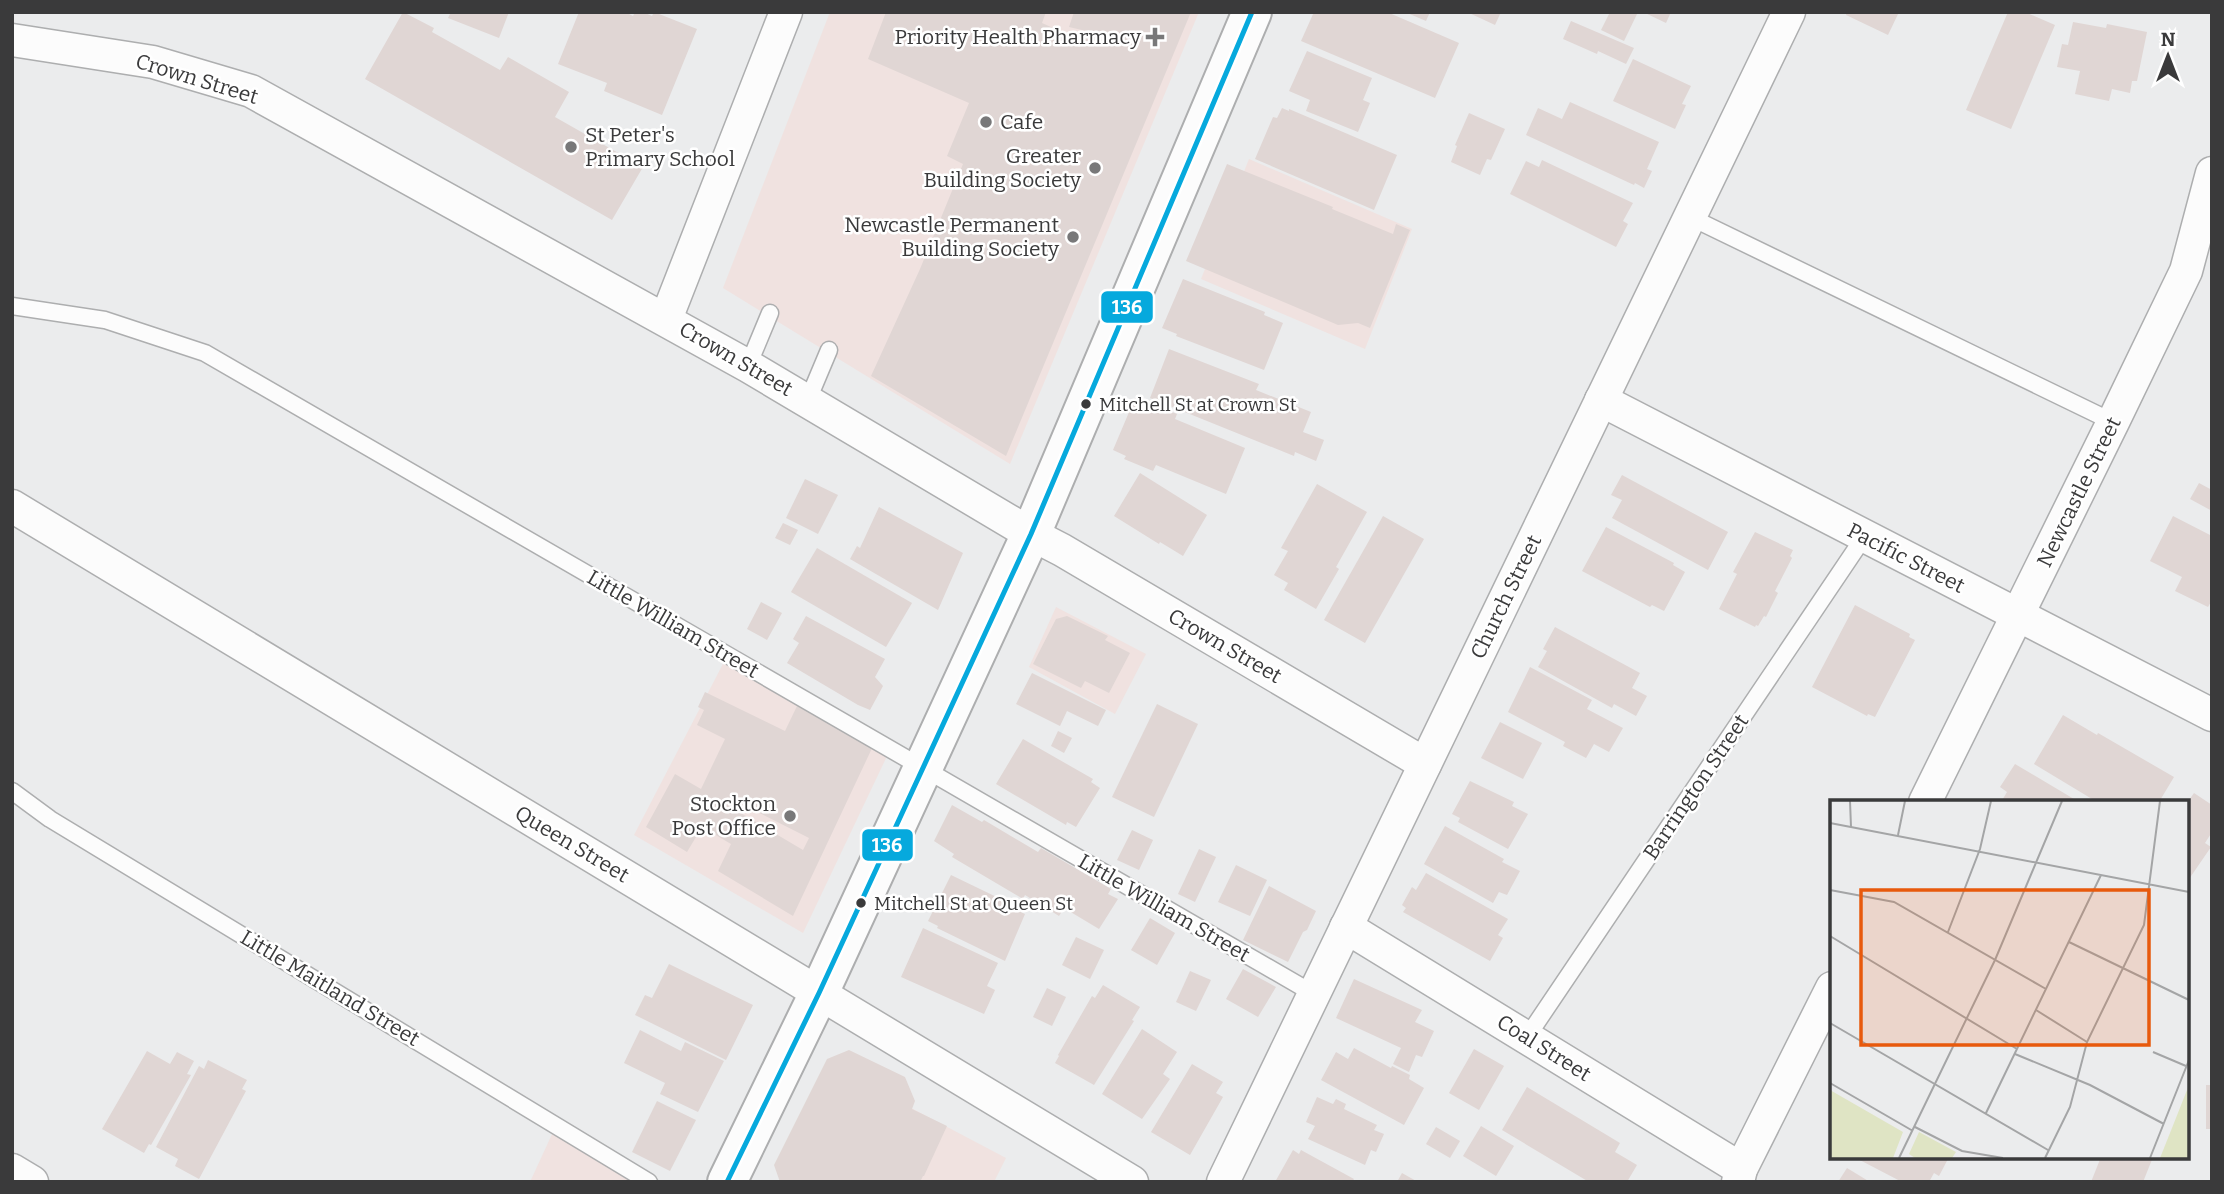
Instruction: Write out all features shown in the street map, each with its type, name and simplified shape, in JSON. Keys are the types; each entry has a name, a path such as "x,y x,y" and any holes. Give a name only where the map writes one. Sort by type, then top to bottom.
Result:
{"street":[{"path":"666,319 786,12"},
{"path":"727,1182 819,993 1031,534 1252,12"},
{"name":"Church Street","path":"1223,1182 1789,12"},
{"name":"Crown Street","path":"12,40 153,62 251,91 748,366 1425,764"},
{"name":"Newcastle Street","path":"1926,800 2186,271 2212,173"},
{"name":"Pacific Street","path":"1601,400 2212,715"},
{"name":"Queen Street","path":"12,506 1132,1182"},
{"name":"Coal Street","path":"1346,927 1527,1037 1740,1175"},
{"path":"1740,1175 1830,992"},
{"path":"12,1170 32,1182"}],"lane":[{"path":"1690,217 2113,422"},
{"name":"Little William Street","path":"12,306 105,320 205,353 1314,994"},
{"path":"748,366 770,313"},
{"path":"807,400 829,350"},
{"name":"Barrington Street","path":"1527,1037 1864,537"},
{"name":"Little Maitland Street","path":"12,791 50,819 649,1182"}],"shaded area":[{"path":"830,12 1199,12 1010,464 723,288"},
{"path":"1249,159 1412,229 1365,349 1201,279"},
{"path":"1056,607 1146,654 1115,714 1029,667"},
{"path":"725,660 888,754 803,933 634,835"},
{"path":"841,1071 1006,1158 994,1182 786,1182"},
{"path":"553,1132 641,1182 530,1182"}],"building":[{"path":"403,12 434,28 432,32 500,70 508,57 569,92 555,117 643,167 612,220 365,79"},
{"path":"451,12 509,12 499,38 448,18"},
{"path":"579,12 625,12 633,16 635,12 643,12 652,16 654,12 697,29 662,115 604,91 607,83 558,64"},
{"path":"886,12 1046,12 1042,23 1080,40 1082,33 1114,43 1116,38 1069,27 1074,12 1191,12 1006,456 871,376 920,269 963,164 947,156 969,103 868,59"},
{"path":"1314,12 1387,12 1459,43 1435,98 1301,41"},
{"path":"1405,12 1430,12 1426,21"},
{"path":"1467,12 1501,12 1495,25"},
{"path":"1610,12 1638,12 1624,41 1601,30"},
{"path":"1643,12 1671,12 1666,23"},
{"path":"1847,12 1899,12 1888,35 1846,15"},
{"path":"2008,12 2025,12 2055,25 2011,129 1966,110"},
{"path":"1571,21 1634,48 1626,64 1563,39"},
{"path":"2073,22 2106,28 2107,24 2147,32 2137,81 2132,81 2130,93 2112,89 2109,101 2075,94 2080,71 2057,67 2062,44 2068,45"},
{"path":"1307,51 1372,78 1363,100 1370,103 1358,132 1306,111 1310,100 1289,91"},
{"path":"1633,59 1691,86 1682,104 1686,105 1675,129 1613,101"},
{"path":"1570,102 1659,142 1647,169 1652,171 1644,188 1526,135 1538,108 1562,119"},
{"path":"1282,108 1397,155 1374,210 1255,159 1273,117 1277,118"},
{"path":"1469,113 1505,129 1491,160 1487,159 1480,175 1451,162 1457,146 1455,145"},
{"path":"1542,160 1633,203 1623,221 1628,224 1616,247 1510,194 1526,161 1539,167"},
{"path":"1227,164 1393,234 1396,224 1410,230 1370,328 1358,323 1338,325 1186,261"},
{"path":"1183,279 1265,312 1264,315 1283,323 1264,370 1162,328"},
{"path":"1169,349 1259,384 1256,390 1311,412 1303,432 1324,440 1316,461 1295,452 1294,456 1150,398"},
{"path":"1135,398 1177,414 1175,419 1245,448 1226,494 1156,465 1153,471 1124,459 1126,456 1113,450"},
{"path":"1140,473 1207,515 1183,556 1114,516"},
{"path":"1622,475 1728,532 1708,570 1612,518 1622,500 1611,495"},
{"path":"805,479 838,495 818,534 786,518"},
{"path":"2199,483 2212,490 2212,511 2190,499"},
{"path":"1317,484 1367,512 1316,609 1284,590 1288,583 1274,575 1288,551 1281,548"},
{"path":"879,507 963,553 938,610 850,559 857,546 860,548"},
{"path":"1383,516 1424,539 1365,643 1324,620"},
{"path":"2173,516 2212,536 2212,600 2208,607 2175,591 2182,577 2150,561"},
{"path":"783,523 798,530 790,545 775,538"},
{"path":"1606,527 1674,563 1673,565 1685,572 1664,611 1652,605 1650,607 1582,571"},
{"path":"1755,532 1793,550 1790,556 1792,558 1775,591 1778,593 1766,617 1755,627 1719,609 1737,574 1733,572"},
{"path":"817,548 912,603 886,647 791,592"},
{"path":"761,602 782,613 767,640 747,629"},
{"path":"1855,605 1910,634 1909,637 1915,640 1875,717 1868,714 1867,716 1812,687"},
{"path":"806,616 885,659 875,677 883,686 870,710 787,663 799,643 793,639"},
{"path":"1067,616 1108,636 1105,640 1130,653 1109,693 1085,681 1081,688 1033,664 1056,619"},
{"path":"1555,627 1640,673 1632,688 1647,696 1636,716 1614,704 1612,708 1538,667 1547,651 1543,649"},
{"path":"1530,667 1592,700 1587,709 1623,728 1609,752 1594,744 1586,758 1563,746 1565,742 1508,712"},
{"path":"1032,673 1106,710 1098,726 1067,711 1060,726 1016,704"},
{"path":"705,692 785,731 797,706 874,744 793,916 718,871 731,844 702,827 687,852 646,827 675,774 701,789 725,739 697,725 704,710 698,707","holes":["738,802 809,838 803,850 734,809"]},
{"path":"1157,704 1198,724 1154,817 1112,797"},
{"path":"2063,715 2174,777 2160,800 2094,800 2034,764"},
{"path":"1500,722 1542,743 1523,779 1481,758"},
{"path":"1058,731 1072,738 1064,753 1051,746"},
{"path":"1023,739 1093,779 1091,782 1100,788 1076,827 1067,822 1066,825 996,784"},
{"path":"2015,764 2074,799 2002,800 2007,792 2000,787"},
{"path":"1470,781 1514,802 1512,806 1528,814 1508,849 1458,822 1460,818 1452,814"},
{"path":"2194,793 2212,805 2212,832 2205,843 2211,847 2189,879 2189,800"},
{"path":"952,805 982,822 984,820 1038,852 1041,848 1111,889 1108,894 1118,899 1099,929 1064,908 1059,916 1025,895 1023,899 952,857 954,854 934,841"},
{"path":"1445,826 1520,871 1507,895 1499,892 1493,903 1424,864"},
{"path":"1132,830 1153,840 1139,870 1117,860"},
{"path":"1199,849 1216,857 1195,902 1178,894"},
{"path":"1236,865 1267,880 1250,916 1218,902"},
{"path":"1426,873 1508,919 1498,935 1503,938 1490,961 1403,912 1406,908 1402,905 1412,887 1416,890"},
{"path":"951,875 1009,903 1008,906 1025,914 1005,961 928,921"},
{"path":"1269,886 1316,911 1288,962 1243,940"},
{"path":"1150,918 1175,933 1157,965 1131,950"},
{"path":"923,928 998,963 987,986 995,990 984,1014 901,977"},
{"path":"1076,937 1104,950 1090,979 1062,965"},
{"path":"669,964 753,1005 726,1060 635,1015 645,995 652,998"},
{"path":"1243,969 1276,987 1258,1017 1226,999"},
{"path":"1190,971 1211,980 1196,1011 1176,1002"},
{"path":"1354,979 1422,1010 1415,1022 1434,1031 1422,1057 1416,1055 1409,1072 1393,1064 1401,1048 1336,1018"},
{"path":"1103,985 1140,1007 1094,1085 1055,1063 1092,996 1095,998"},
{"path":"1047,988 1066,997 1052,1026 1033,1017"},
{"path":"1142,1029 1177,1052 1163,1074 1170,1079 1142,1119 1102,1094"},
{"path":"640,1030 681,1051 685,1042 724,1061 698,1112 660,1094 665,1083 624,1063"},
{"path":"1354,1048 1410,1075 1409,1079 1424,1088 1404,1125 1321,1080 1336,1052 1348,1059"},
{"path":"1474,1049 1504,1066 1479,1110 1449,1093"},
{"path":"849,1050 905,1077 915,1101 912,1109 947,1126 920,1182 780,1182 774,1165 827,1059"},
{"path":"147,1051 170,1064 177,1052 194,1061 187,1074 191,1075 144,1153 102,1129"},
{"path":"208,1060 247,1080 242,1089 246,1091 199,1179 175,1166 178,1159 156,1147 199,1066 204,1069"},
{"path":"1192,1064 1223,1082 1216,1093 1223,1097 1190,1155 1151,1132"},
{"path":"2206,1085 2212,1085 2212,1129 2206,1129"},
{"path":"1527,1087 1620,1143 1615,1152 1637,1165 1627,1182 1589,1182 1502,1130"},
{"path":"1317,1097 1333,1104 1336,1099 1346,1104 1344,1109 1377,1125 1374,1130 1384,1134 1376,1152 1371,1150 1365,1165 1308,1139 1315,1126 1306,1122"},
{"path":"657,1101 696,1120 670,1171 632,1152"},
{"path":"1481,1126 1514,1146 1496,1176 1463,1156"},
{"path":"1436,1127 1460,1141 1450,1158 1426,1144"},
{"path":"1293,1150 1299,1154 1301,1150 1354,1179 1352,1182 1275,1182"},
{"path":"1858,1159 1948,1159 1939,1176 1934,1173 1929,1182 1902,1182"},
{"path":"2100,1159 2152,1159 2143,1182 2091,1182"},
{"path":"1847,1168 1870,1182 1838,1182"},
{"path":"1402,1173 1418,1182 1397,1182"}],"transit line":[{"name":"136","path":"727,1182 819,993 1031,534 1252,12"}],"place":[{"name":"Priority Health Pharmacy","path":"1155,37"},
{"name":"Cafe","path":"986,122"},
{"name":"St Peter's Primary School","path":"571,147"},
{"name":"Greater Building Society","path":"1095,168"},
{"name":"Newcastle Permanent Building Society","path":"1073,237"},
{"name":"Mitchell St at Crown St","path":"1086,404"},
{"name":"Stockton Post Office","path":"790,816"},
{"name":"Mitchell St at Queen St","path":"861,903"}]}
